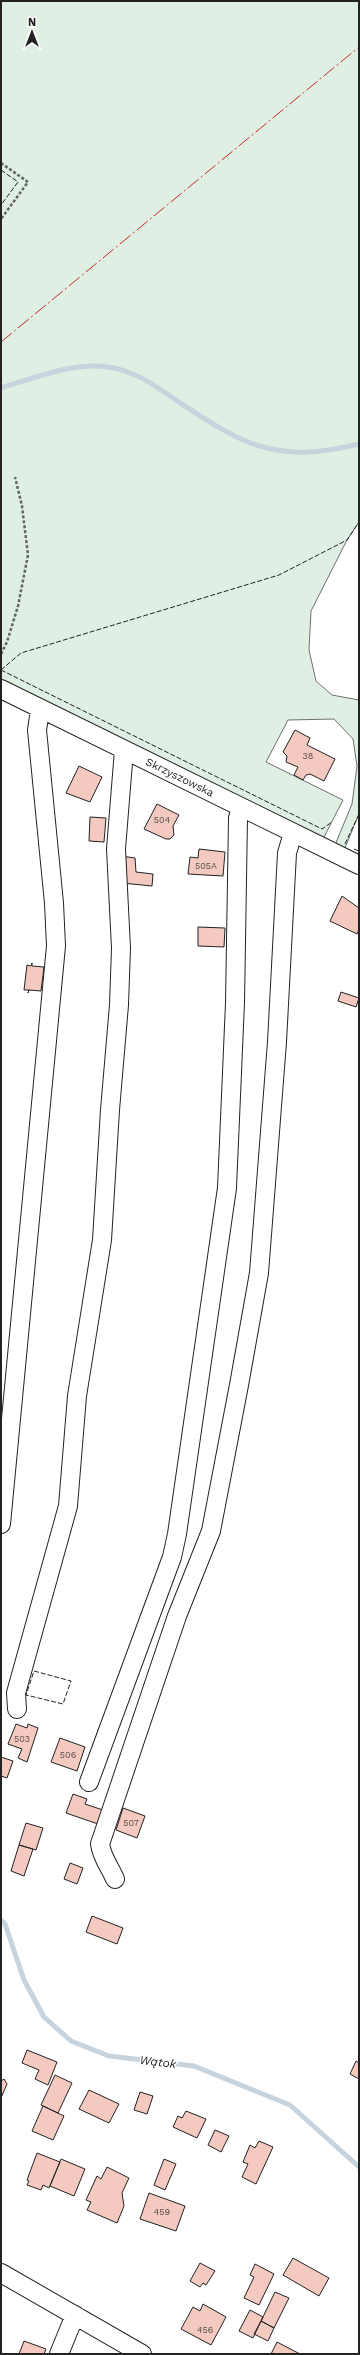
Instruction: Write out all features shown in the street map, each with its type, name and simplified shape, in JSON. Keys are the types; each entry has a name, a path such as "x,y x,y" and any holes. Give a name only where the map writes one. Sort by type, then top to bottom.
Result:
{"street":[{"name":"Skrzyszowska","path":"1,689 40,710 359,865"},
{"path":"1,1524 56,946 54,904 37,730 40,710"},
{"path":"17,1709 16,1693 68,1506 76,1403 102,1240 110,1110 119,1005 121,948 116,849 124,750"},
{"path":"89,1782 172,1557 177,1534 227,1188 235,1003 238,818 241,808"},
{"path":"115,1879 102,1856 100,1844 177,1616 211,1531 259,1273 277,1042 286,853 294,833"},
{"path":"1,2274 75,2315 135,2352"},
{"path":"59,2354 75,2315"}],"path":[{"path":"1,163 28,182 1,219"},
{"path":"1,654 7,642 18,606 28,555 22,506 15,477"}],"green space":[{"path":"1,1 359,1 359,522 347,540 311,611 309,650 316,681 332,695 359,700 359,814 344,850 335,845 352,804 357,766 353,739 334,719 288,720 266,762 343,800 323,839 1,682"}],"building":[{"path":"295,730 310,738 307,745 335,759 324,781 310,774 306,775 303,780 294,775 298,767 286,762 287,756 283,752"},
{"path":"79,766 102,777 90,802 66,793"},
{"path":"157,804 179,815 173,826 174,835 170,839 166,839 144,829"},
{"path":"90,817 106,818 104,842 89,841"},
{"path":"199,849 225,852 223,876 188,874 190,857 198,858"},
{"path":"121,856 135,858 136,872 153,874 152,886 122,883"},
{"path":"342,896 359,908 359,929 357,934 330,921"},
{"path":"198,927 225,928 224,947 198,946"},
{"path":"32,963 32,966 44,967 41,991 24,990 27,965 31,966"},
{"path":"341,992 359,998 356,1007 338,1001"},
{"path":"16,1724 27,1728 28,1724 38,1728 27,1762 18,1758 22,1749 8,1744"},
{"path":"60,1738 85,1747 77,1771 51,1762"},
{"path":"1,1757 13,1761 7,1778 1,1776"},
{"path":"73,1794 87,1799 85,1804 103,1810 98,1824 66,1813"},
{"path":"123,1808 145,1816 137,1838 116,1830"},
{"path":"26,1823 43,1828 36,1850 19,1845"},
{"path":"19,1845 33,1849 24,1876 11,1871"},
{"path":"70,1863 83,1868 77,1884 64,1879"},
{"path":"92,1916 123,1928 117,1944 86,1932"},
{"path":"27,2050 57,2062 48,2085 35,2079 39,2070 22,2063"},
{"path":"356,2061 359,2063 359,2079 350,2074"},
{"path":"55,2075 72,2083 58,2113 41,2105"},
{"path":"4,2079 7,2084 1,2098 1,2081"},
{"path":"89,2090 119,2104 109,2123 79,2109"},
{"path":"140,2092 153,2096 147,2114 134,2110"},
{"path":"43,2106 64,2116 53,2140 32,2131"},
{"path":"186,2111 206,2119 197,2138 173,2127 178,2116 182,2118"},
{"path":"215,2130 229,2136 221,2152 208,2145"},
{"path":"259,2141 273,2147 256,2184 242,2177 248,2164 243,2162 250,2145 255,2148"},
{"path":"37,2153 60,2162 49,2188 43,2185 41,2190 27,2185 29,2181 27,2180"},
{"path":"61,2159 85,2169 74,2196 50,2186"},
{"path":"164,2159 176,2164 165,2190 154,2185"},
{"path":"107,2167 129,2178 122,2193 124,2206 117,2223 87,2210 91,2202 86,2200 97,2176 101,2179"},
{"path":"149,2193 185,2206 176,2231 140,2219"},
{"path":"293,2258 329,2278 319,2296 283,2275"},
{"path":"200,2263 215,2271 206,2285 203,2283 200,2287 190,2281"},
{"path":"255,2264 274,2274 259,2305 244,2298 254,2277 250,2275"},
{"path":"275,2292 289,2298 274,2328 261,2321"},
{"path":"203,2304 226,2317 211,2345 181,2329 193,2307 200,2311"},
{"path":"250,2310 263,2317 253,2338 239,2331"},
{"path":"261,2321 274,2328 268,2341 254,2334"},
{"path":"24,2341 46,2349 44,2354 19,2354"},
{"path":"277,2342 300,2354 271,2354"}],"waterway":[{"path":"1,388 67,369 95,366 108,367 125,371 142,378 219,428 260,446 281,451 303,452 329,450 359,444"},
{"name":"Wątok","path":"1,1920 5,1924 24,1980 44,2017 71,2041 109,2056 194,2066 290,2105 359,2167"}],"fence":[{"path":"1,170 18,182 1,205"},
{"path":"1,670 21,653 279,575 347,540 359,522"},
{"path":"1,670 322,829 332,822"},
{"path":"345,844 359,814"},
{"path":"354,849 359,851"},
{"path":"34,1671 71,1681 63,1704 26,1695 34,1671"}],"power":[{"path":"1,342 359,47"}]}
